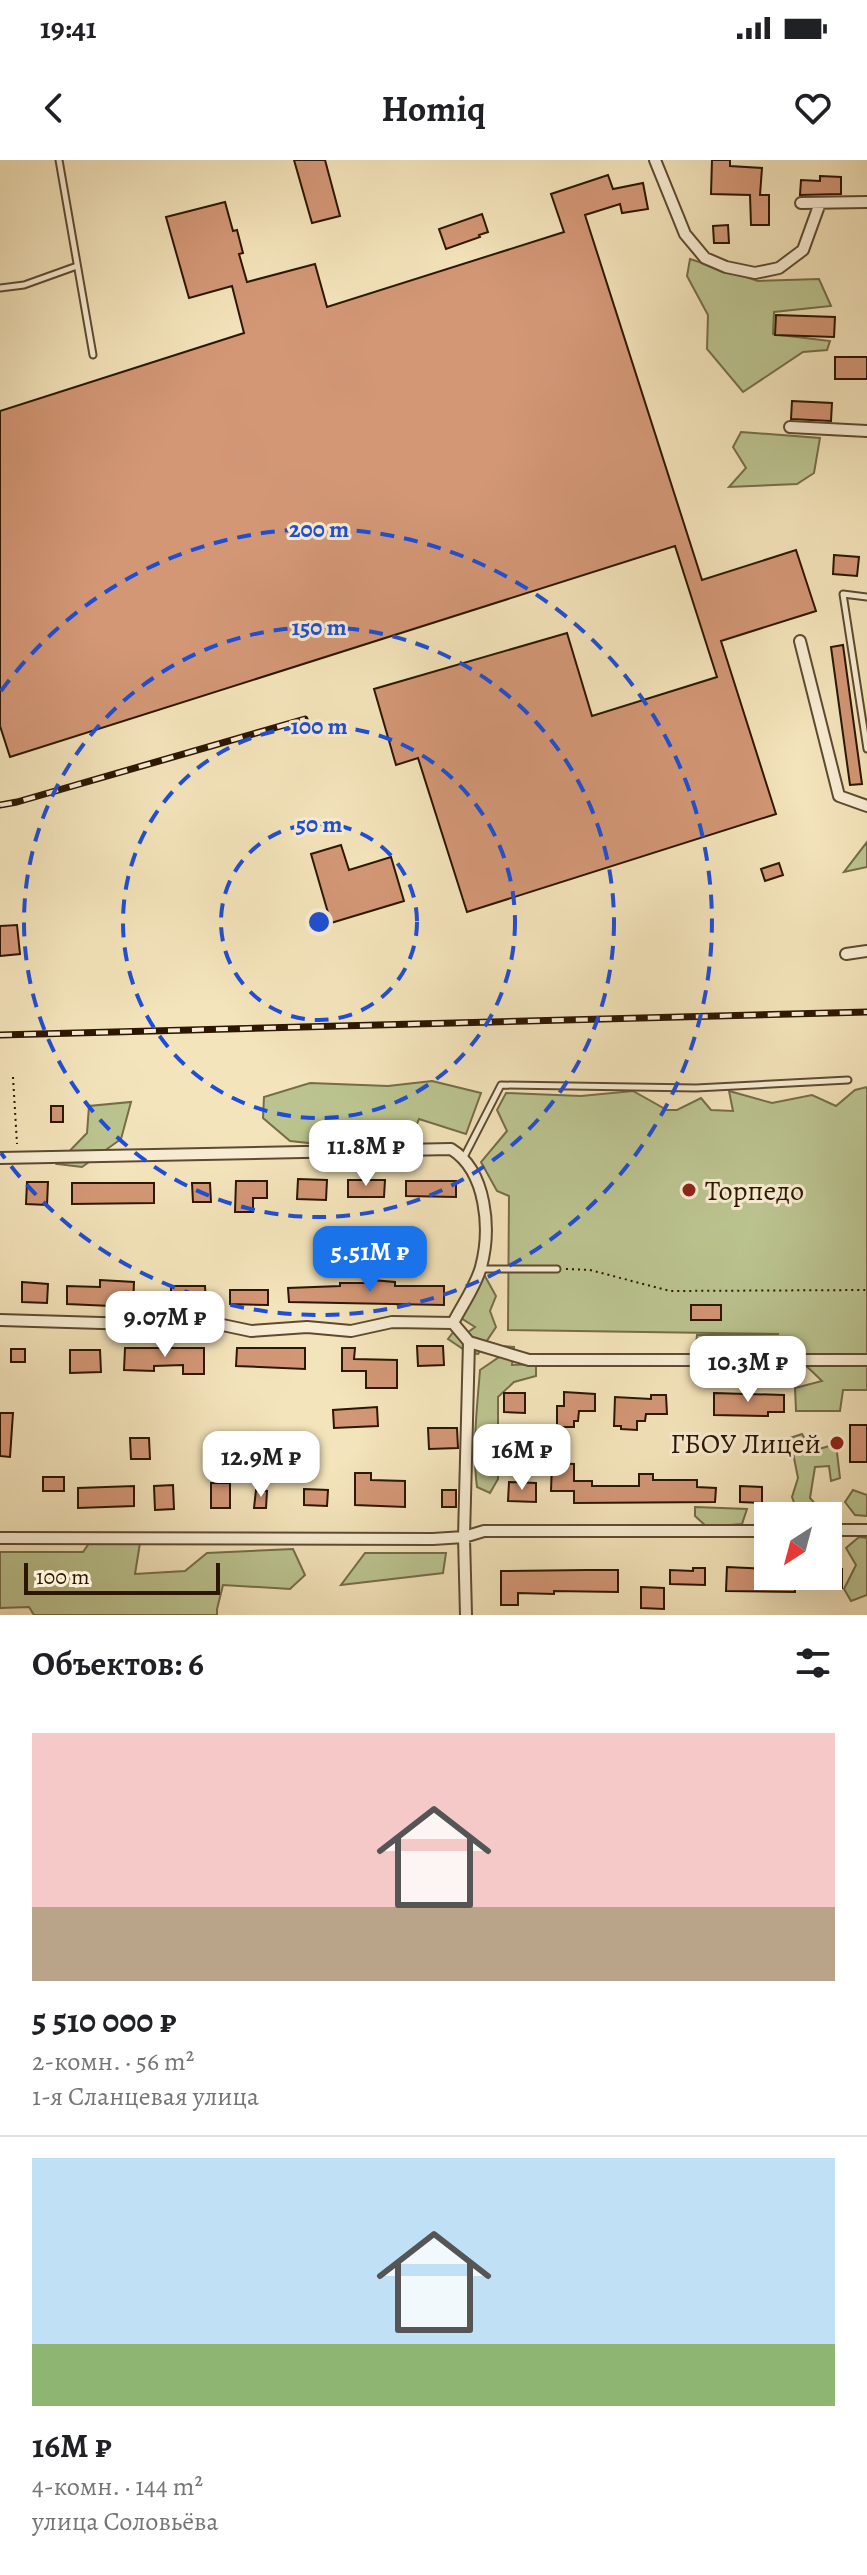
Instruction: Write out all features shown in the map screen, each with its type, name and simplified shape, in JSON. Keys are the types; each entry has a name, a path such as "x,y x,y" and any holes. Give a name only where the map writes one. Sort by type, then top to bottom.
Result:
{"street":[{"path":"655,160 685,234 705,258 726,267 755,273 779,268 803,250 820,203"},
{"path":"801,203 867,202"},
{"path":"790,427 867,431"},
{"path":"800,641 839,796 867,806"},
{"path":"846,954 867,951"},
{"path":"0,1158 451,1149 464,1157 480,1188 487,1231 481,1269 453,1323"},
{"path":"0,1320 135,1324 194,1319 251,1331 307,1327 351,1331 392,1322 453,1323 469,1342 529,1360 867,1360"},
{"path":"466,1615 464,1537 469,1342"},
{"path":"842,1530 867,1530"},
{"path":"0,1538 433,1539 464,1537 484,1531 754,1531"}],"lane":[{"path":"59,160 93,355"},
{"path":"0,288 24,285 77,266"},
{"path":"867,597 843,594 867,749"},
{"path":"464,1157 501,1085 696,1088 848,1080"},
{"path":"481,1269 557,1269"}],"path":[{"path":"13,1077 18,1158"},
{"path":"557,1269 590,1270 670,1291 867,1290"}],"green space":[{"path":"690,259 758,281 819,279 831,306 774,312 773,334 830,341 827,350 803,352 743,392 707,349 708,315 687,276"},
{"path":"741,432 820,438 814,473 797,484 729,487 746,468 733,447"},
{"path":"867,842 867,867 844,872"},
{"path":"432,1081 481,1093 466,1134 419,1119 408,1144 345,1147 290,1141 263,1118 264,1097 310,1083 388,1086"},
{"name":"Торпедо","path":"867,1087 867,1390 843,1390 840,1411 796,1411 795,1388 822,1381 799,1359 720,1351 709,1364 695,1354 697,1335 779,1334 508,1330 509,1196 497,1191 481,1162 507,1131 497,1110 506,1093 581,1096 633,1091 667,1110 677,1110 701,1098 711,1110 733,1111 729,1091 772,1103 812,1095 836,1106 855,1090"},
{"path":"131,1102 121,1139 82,1167 57,1164 87,1133 89,1106"},
{"path":"481,1269 496,1296 490,1311 496,1327 478,1354 466,1351 448,1339 454,1331 467,1333 475,1327 461,1318"},
{"path":"503,1346 514,1347 512,1365 536,1364 536,1376 514,1382 498,1397 498,1479 490,1493 477,1487 475,1458 480,1370 499,1357"},
{"path":"802,1434 812,1451 836,1444 840,1478 831,1481 829,1466 815,1467 810,1498 814,1502 794,1502 792,1497 798,1478 790,1438"},
{"path":"853,1490 867,1495 867,1516 855,1515 845,1502"},
{"path":"695,1507 747,1509 742,1524 707,1527 695,1516"},
{"path":"859,1537 867,1538 867,1595 851,1601 844,1589 856,1565 846,1548"},
{"path":"92,1539 140,1543 135,1574 185,1571 207,1553 293,1549 305,1575 290,1589 223,1585 217,1615 34,1615 29,1607 0,1608 0,1552 83,1552"},
{"path":"365,1553 446,1553 443,1573 341,1585"}],"building":[{"path":"294,160 325,160 340,216 312,223"},
{"path":"712,160 730,160 730,166 762,168 760,195 769,195 769,225 751,225 750,195 711,194"},
{"path":"608,175 613,189 643,183 648,209 622,213 620,204 585,215 702,580 796,550 816,611 721,641 776,814 467,912 418,758 396,765 374,689 567,633 592,716 717,677 675,546 10,757 0,726 0,411 244,333 232,286 189,298 166,217 225,202 233,231 237,230 243,253 239,254 247,282 315,264 327,307 564,232 551,194"},
{"path":"820,176 841,177 841,194 800,195 801,180 820,181"},
{"path":"482,214 488,232 446,249 439,229"},
{"path":"728,225 729,243 714,243 713,226"},
{"path":"776,315 835,317 834,337 775,335"},
{"path":"835,357 867,357 867,379 835,379"},
{"path":"792,401 832,403 831,421 791,419"},
{"path":"834,555 859,557 857,576 833,574"},
{"path":"843,645 862,784 850,785 831,647"},
{"path":"341,845 349,870 391,857 404,901 331,923 311,854"},
{"path":"779,863 783,875 765,881 761,869"},
{"path":"17,925 20,954 0,956 0,926"},
{"path":"51,1106 63,1106 63,1122 51,1122"},
{"path":"298,1179 327,1180 326,1200 297,1199"},
{"path":"348,1180 385,1180 384,1197 348,1197"},
{"path":"236,1181 267,1181 267,1198 253,1198 253,1212 235,1212"},
{"path":"406,1181 456,1181 456,1197 406,1196"},
{"path":"27,1182 48,1182 47,1205 26,1204"},
{"path":"72,1183 154,1183 154,1203 72,1204"},
{"path":"192,1183 210,1183 211,1202 193,1202"},
{"path":"100,1280 134,1282 133,1307 67,1304 67,1286 100,1287"},
{"path":"372,1280 395,1282 395,1286 444,1286 444,1305 289,1302 288,1288 372,1283"},
{"path":"22,1282 48,1284 47,1303 22,1302"},
{"path":"171,1286 205,1286 206,1303 171,1303"},
{"path":"230,1290 268,1290 268,1305 230,1304"},
{"path":"691,1305 721,1305 721,1320 691,1320"},
{"path":"417,1346 443,1346 444,1365 418,1366"},
{"path":"125,1348 204,1348 204,1374 183,1374 183,1365 154,1366 154,1371 124,1370"},
{"path":"237,1348 305,1348 305,1369 236,1366"},
{"path":"342,1348 355,1348 354,1359 397,1360 397,1388 366,1388 366,1371 342,1371"},
{"path":"11,1349 25,1349 25,1362 11,1362"},
{"path":"70,1350 100,1350 101,1372 70,1373"},
{"path":"564,1392 595,1394 595,1411 579,1411 574,1427 557,1427 557,1406 564,1406"},
{"path":"504,1393 525,1393 525,1413 504,1412"},
{"path":"714,1393 784,1395 784,1412 768,1412 768,1416 714,1415"},
{"path":"651,1395 666,1395 667,1414 646,1414 645,1421 637,1421 637,1430 614,1426 615,1397 651,1399"},
{"path":"377,1407 378,1426 334,1428 333,1410"},
{"path":"0,1413 13,1413 10,1457 0,1456"},
{"path":"850,1425 867,1425 867,1462 850,1462"},
{"path":"428,1428 457,1428 458,1448 429,1449"},
{"path":"130,1438 149,1438 150,1459 131,1459"},
{"path":"552,1463 574,1464 574,1481 592,1481 592,1486 639,1486 639,1474 653,1474 653,1480 697,1480 697,1487 716,1488 715,1502 574,1503 574,1491 551,1491"},
{"path":"355,1473 371,1473 371,1480 405,1481 405,1507 355,1505"},
{"path":"43,1477 64,1477 64,1491 43,1491"},
{"path":"509,1482 536,1483 536,1502 508,1501"},
{"path":"211,1483 230,1483 230,1508 211,1508"},
{"path":"173,1485 174,1509 155,1510 154,1486"},
{"path":"134,1486 134,1506 78,1508 78,1488"},
{"path":"740,1486 762,1487 762,1502 740,1502"},
{"path":"304,1489 328,1490 327,1506 304,1505"},
{"path":"256,1490 267,1491 266,1508 254,1508"},
{"path":"442,1490 456,1490 456,1507 442,1507"},
{"path":"727,1567 754,1568 754,1590 795,1592 726,1591"},
{"path":"693,1568 705,1568 705,1585 670,1584 670,1570 693,1571"},
{"path":"618,1570 618,1592 518,1593 518,1605 501,1605 501,1571"},
{"path":"641,1587 664,1588 664,1609 641,1608"}],"railway":[{"path":"0,805 305,719"},
{"path":"0,1035 867,1012"}],"place":[{"name":"Торпедо","path":"689,1190"},
{"name":"ГБОУ Лицей","path":"837,1443"}]}
